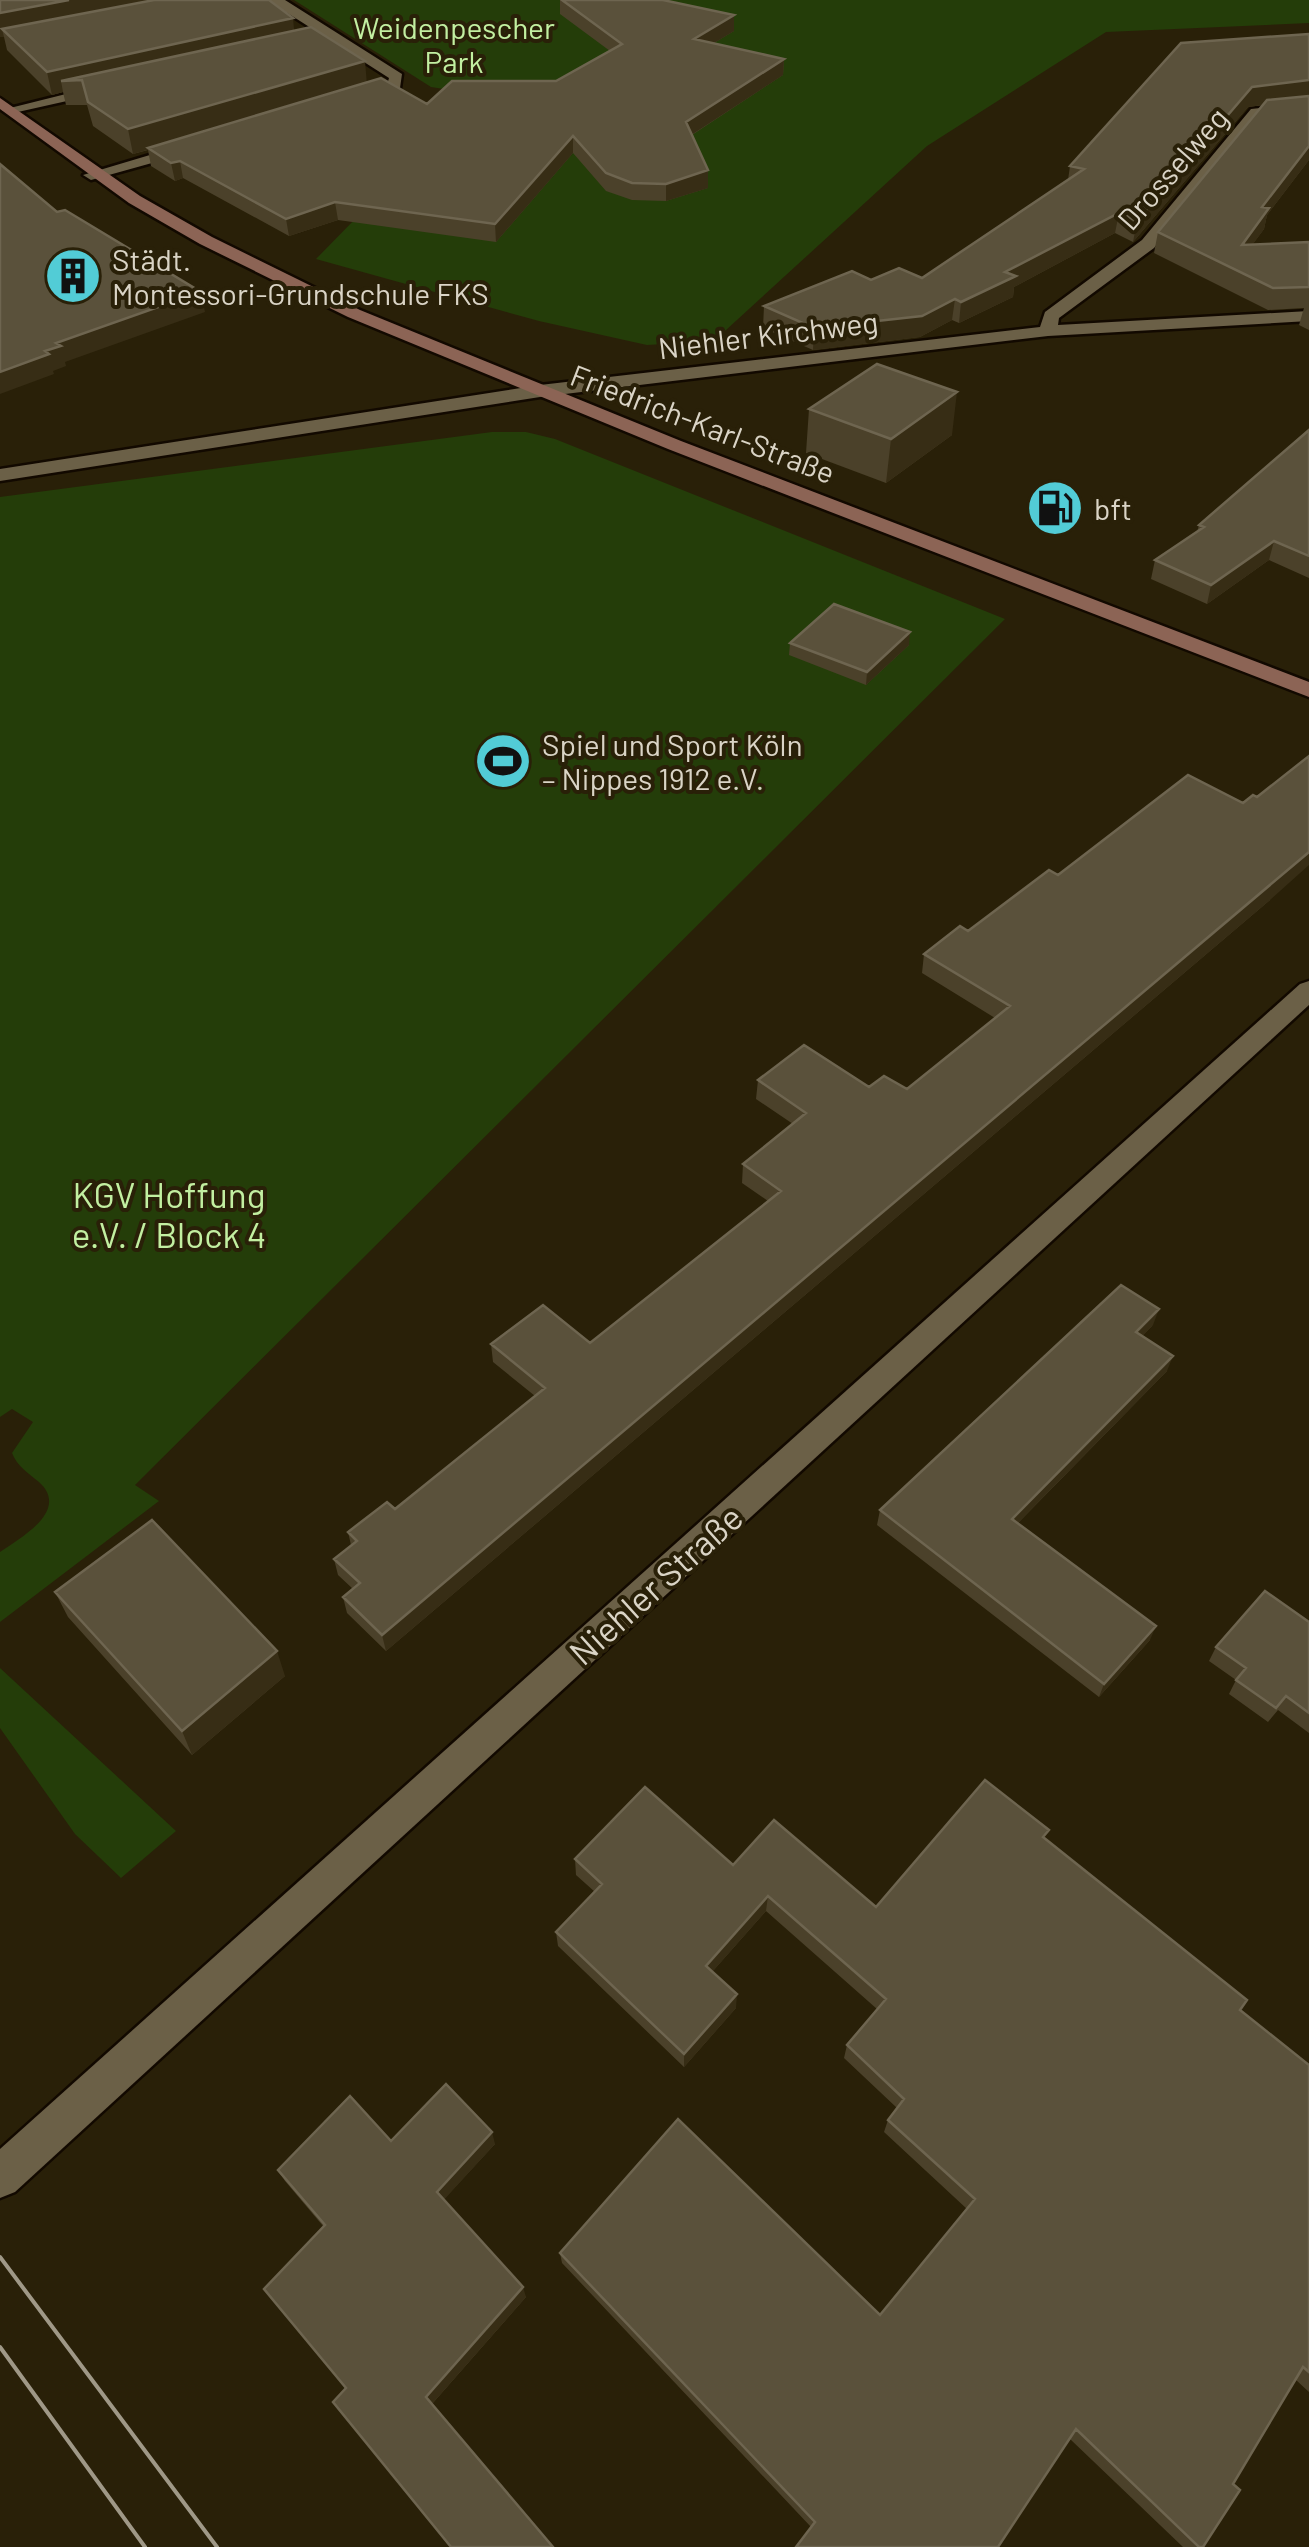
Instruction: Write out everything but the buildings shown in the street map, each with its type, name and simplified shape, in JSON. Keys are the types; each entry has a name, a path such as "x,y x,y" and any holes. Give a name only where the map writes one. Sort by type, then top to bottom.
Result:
{"main road":[{"name":"Friedrich-Karl-Straße","path":"4,106 91,176 298,290 540,392 1309,690"}],"street":[{"path":"266,0 279,2 394,75 398,82 389,90 338,105"},
{"path":"314,43 335,38"},
{"name":"Friedrich-Karl-Straße","path":"4,106 112,86"},
{"name":"Drosselweg","path":"1048,331 1050,316 1148,244 1256,112 1309,106"},
{"path":"91,176 204,144"},
{"name":"Niehler Kirchweg","path":"0,475 540,392 1048,331 1309,316"},
{"name":"Niehler Straße","path":"0,2177 1309,990"}],"green space":[{"name":"Weidenpescher Park","path":"294,0 1309,0 1309,23 1106,32 927,146 714,341 647,345 539,321 316,259 448,124 444,89 431,87"},
{"name":"KGV Hoffung e.V. / Block 4","path":"492,432 526,432 555,439 1005,619 135,1485 159,1501 0,1622 0,1552 39,1522 49,1503 47,1492 12,1453 33,1422 12,1409 0,1417 0,497"},
{"path":"0,1668 176,1831 121,1878 75,1834 0,1728"}],"tram line":[{"path":"0,2257 217,2547"},
{"path":"0,2347 145,2547"}],"place":[{"name":"Städt. Montessori-Grundschule FKS","path":"73,276"},
{"name":"bft","path":"1055,508"},
{"name":"Spiel und Sport Köln – Nippes 1912 e.V.","path":"503,761"}]}
